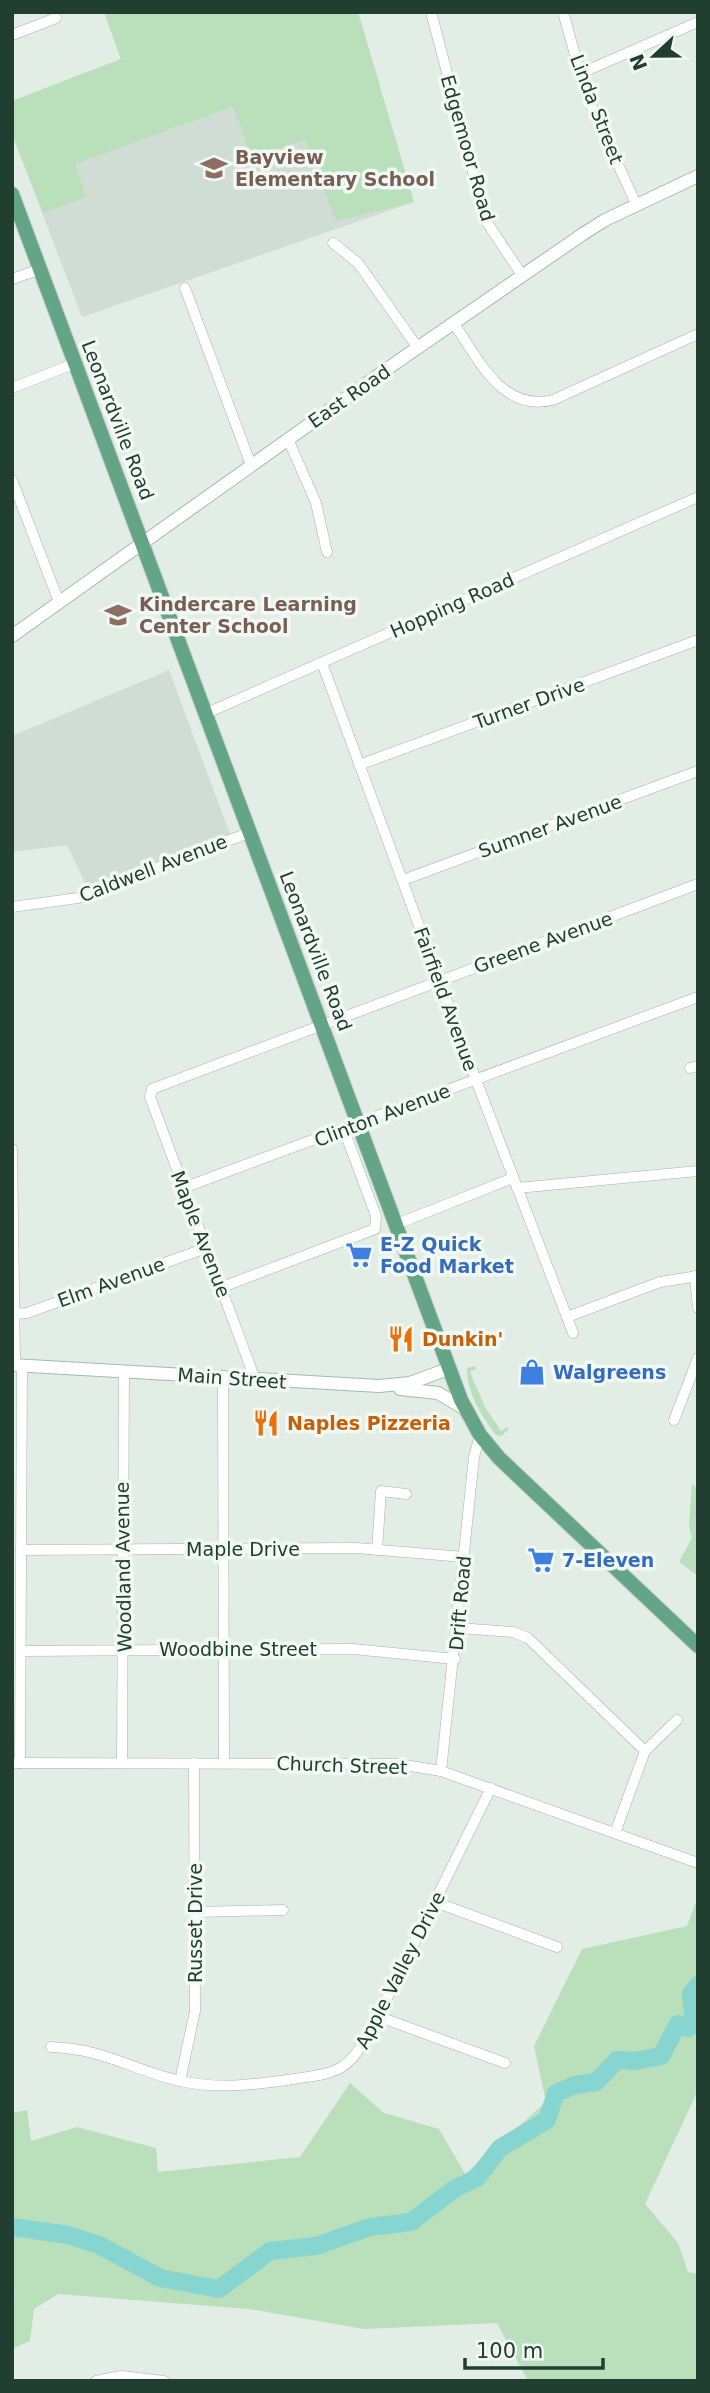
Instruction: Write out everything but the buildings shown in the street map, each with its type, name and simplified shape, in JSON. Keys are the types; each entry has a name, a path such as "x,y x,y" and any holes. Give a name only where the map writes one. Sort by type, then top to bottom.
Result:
{"main road":[{"name":"Leonardville Road","path":"12,194 465,1409 480,1435 499,1458 698,1646"}],"street":[{"name":"Edgemoor Road","path":"431,12 486,221 522,275"},
{"name":"Linda Street","path":"563,12 579,74 636,204"},
{"path":"12,35 56,18"},
{"path":"579,74 698,22"},
{"name":"East Road","path":"12,636 522,275 605,220 698,176"},
{"path":"333,243 358,263 418,348"},
{"path":"12,279 41,269"},
{"path":"184,288 251,465"},
{"path":"454,324 498,386 518,399 536,403 552,400 698,334"},
{"path":"12,388 76,363"},
{"path":"288,439 316,503 327,552"},
{"path":"12,480 15,496 59,602"},
{"name":"Hopping Road","path":"207,713 698,497"},
{"name":"Turner Drive","path":"359,765 698,640"},
{"name":"Fairfield Avenue","path":"321,663 573,1333"},
{"name":"Sumner Avenue","path":"402,880 698,771"},
{"name":"Caldwell Avenue","path":"12,907 78,898 251,832"},
{"name":"Greene Avenue","path":"152,1089 698,884"},
{"name":"Clinton Avenue","path":"183,1188 698,997"},
{"name":"Maple Avenue","path":"152,1089 150,1097 255,1379"},
{"path":"222,1287 374,1229 376,1216 344,1130"},
{"path":"12,1149 21,1651 16,1763"},
{"path":"397,1224 515,1183 698,1171"},
{"name":"Elm Avenue","path":"15,1314 206,1248"},
{"path":"567,1317 660,1282 696,1276 698,1308"},
{"path":"674,1420 698,1358"},
{"name":"Main Street","path":"16,1365 379,1386 414,1382 449,1369"},
{"name":"Woodland Avenue","path":"122,1762 124,1371"},
{"path":"223,1377 224,1763"},
{"path":"379,1386 435,1392 465,1409"},
{"name":"Drift Road","path":"441,1771 475,1451 480,1435"},
{"path":"377,1550 381,1491 406,1494"},
{"name":"Maple Drive","path":"18,1556 122,1549 224,1548 377,1550 464,1558"},
{"path":"458,1628 513,1632 528,1638 645,1751"},
{"name":"Woodbine Street","path":"21,1651 225,1648 353,1650 455,1659"},
{"path":"615,1833 645,1751 677,1720"},
{"name":"Church Street","path":"16,1763 374,1762 441,1771 696,1863"},
{"name":"Russet Drive","path":"180,2081 195,2011 194,1763"},
{"name":"Apple Valley Drive","path":"51,2048 100,2053 180,2081 237,2086 337,2071 351,2063 491,1788"},
{"path":"435,1902 557,1947"},
{"path":"195,1912 283,1910"},
{"path":"377,2016 505,2063"},
{"path":"96,2381 121,2376 164,2381"}],"shaded area":[{"name":"Bayview Elementary School","path":"104,12 358,12 414,202 82,317 12,134 12,101 121,59"},
{"path":"169,670 231,837 88,889 67,845 12,852 12,736"}],"green space":[{"path":"104,12 358,12 414,202 336,221 305,139 252,158 233,106 75,164 86,197 43,213 12,134 12,101 121,59"},
{"path":"476,1366 476,1369 470,1372 485,1407 501,1431 507,1427 509,1429 501,1436 496,1435 490,1427 472,1395 467,1368"},
{"path":"692,1484 698,1489 698,1576 679,1562 692,1538 689,1526"},
{"path":"698,1896 698,2090 645,2204 678,2243 688,2272 698,2274 698,2381 528,2381 497,2323 364,2329 249,2309 58,2294 34,2309 30,2341 12,2349 12,2305 15,2295 12,2292 12,2113 27,2110 31,2141 77,2127 156,2148 158,2172 300,2157 350,2083 384,2113 439,2129 465,2174 546,2102 534,2046 582,1949 687,1926"}],"waterway":[{"path":"12,2227 68,2235 99,2245 160,2278 219,2289 270,2251 316,2246 370,2227 411,2222 454,2189 477,2178 500,2148 547,2120 556,2093 575,2085 596,2082 617,2060 635,2061 661,2056 678,2024 688,2028 694,2023 691,1994 698,1985"}],"place":[{"name":"Bayview Elementary School","path":"214,168"},
{"name":"Kindercare Learning Center School","path":"118,615"},
{"name":"E-Z Quick Food Market","path":"359,1255"},
{"name":"Dunkin'","path":"401,1339"},
{"name":"Walgreens","path":"532,1372"},
{"name":"Naples Pizzeria","path":"266,1423"},
{"name":"7-Eleven","path":"541,1560"}]}
